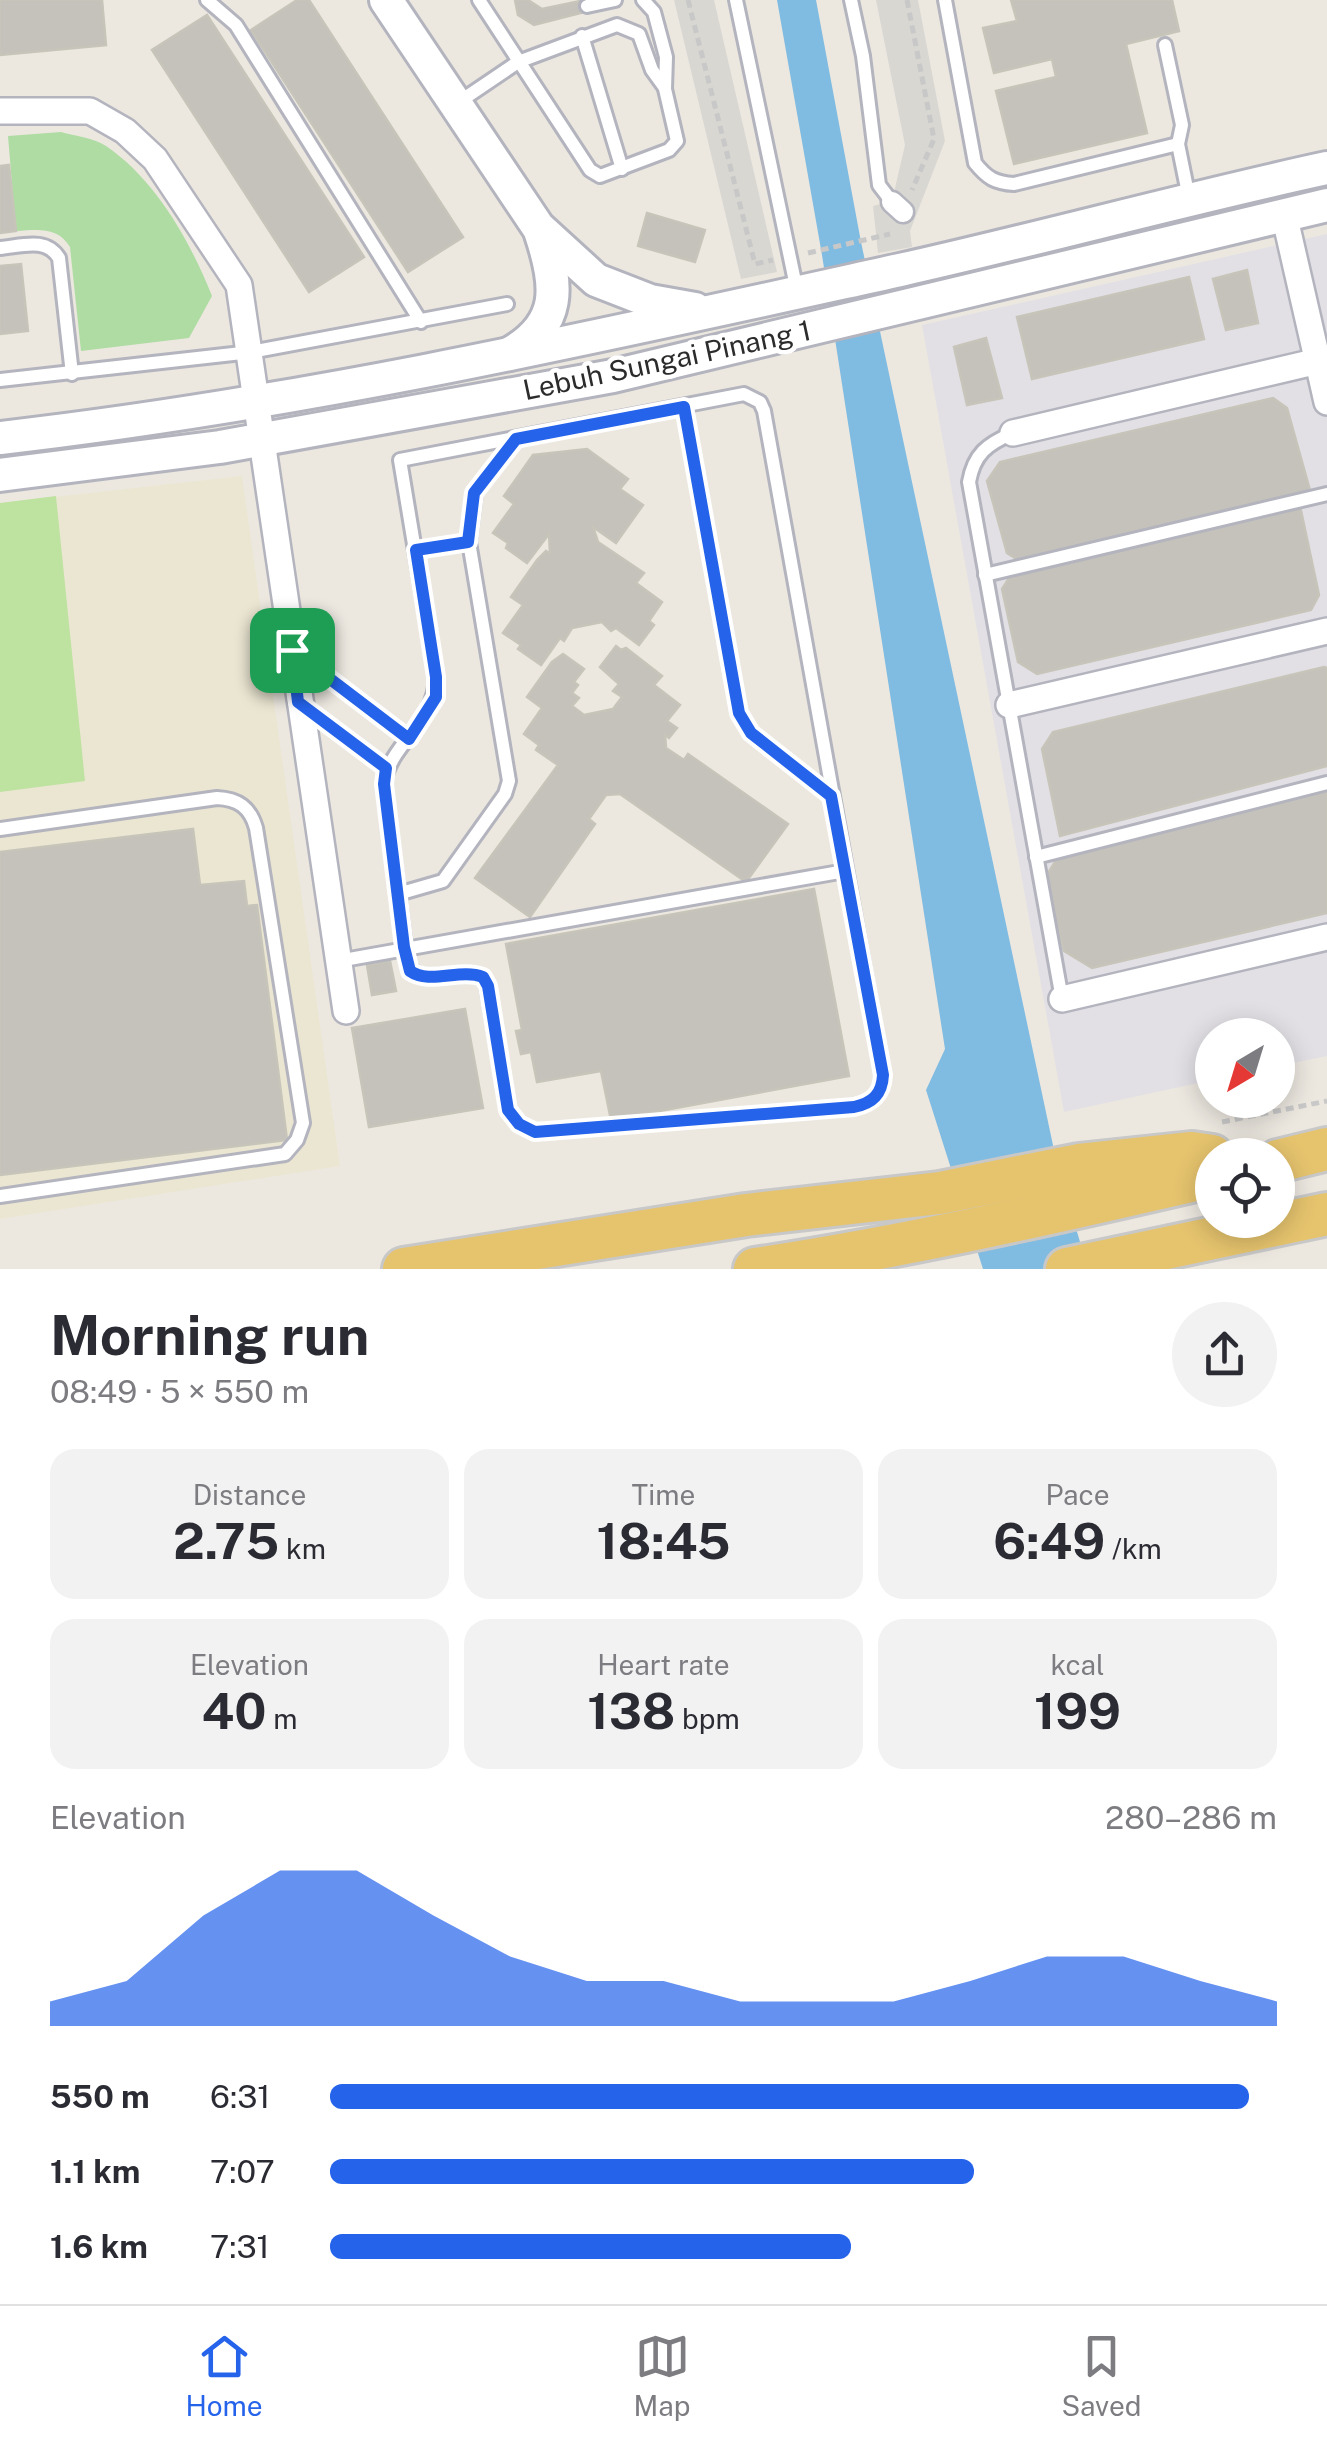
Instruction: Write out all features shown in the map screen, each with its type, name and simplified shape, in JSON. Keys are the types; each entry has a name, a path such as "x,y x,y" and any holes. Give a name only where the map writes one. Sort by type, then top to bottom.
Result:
{"highway":[{"path":"1295,1156 1327,1148"},
{"path":"755,1269 948,1212 1086,1184 1195,1154"},
{"path":"1086,1184 1195,1177"},
{"path":"404,1269 746,1215 948,1212"},
{"path":"1086,1265 1307,1219"},
{"path":"1205,1269 1307,1219"}],"street":[{"path":"386,0 538,227 596,280 650,301 714,312"},
{"path":"0,111 90,110 125,131 155,159 240,285 346,1010"},
{"name":"Lebuh Sungai Pinang 1","path":"0,438 112,426 501,358 802,293 1327,168"},
{"name":"Lebuh Sungai Pinang 1","path":"0,475 260,440 613,376 1327,204"},
{"path":"1284,214 1322,360 1327,402"},
{"path":"501,358 521,348 548,319 553,268 538,227"},
{"path":"1013,434 1322,360"},
{"path":"1008,705 1327,631"},
{"path":"1062,999 1327,937"}],"lane":[{"path":"207,0 236,25 421,322"},
{"path":"479,0 590,170 600,176 670,150 677,141 665,88 666,57 654,12 644,0"},
{"path":"587,6 615,0"},
{"path":"736,0 797,255 802,293"},
{"path":"851,0 863,56 879,185 898,206"},
{"path":"944,0 975,163 985,177 1014,184 1178,144"},
{"path":"454,106 518,62 617,25 639,34 652,70 665,88"},
{"path":"582,36 622,169"},
{"path":"1165,44 1182,125 1178,144 1189,198"},
{"path":"0,248 43,244 54,248 60,258 72,374"},
{"path":"0,380 251,352 507,304"},
{"path":"744,394 760,402 764,411 883,1075 882,1087 876,1098 854,1107 535,1132 519,1124 508,1110 488,986 483,977 470,972 414,975 404,947 384,784 386,768 436,697 436,677 400,460 684,407 744,394"},
{"path":"684,407 739,713 751,733 831,796"},
{"path":"1013,434 994,441 972,462 968,482 1062,999"},
{"path":"398,894 443,881 509,781 468,542 474,493 516,439"},
{"path":"984,575 1327,494"},
{"path":"416,550 468,542"},
{"path":"292,650 409,739"},
{"path":"298,702 386,768"},
{"path":"1036,857 1327,783"},
{"path":"0,829 217,798 243,805 256,828 303,1123 297,1140 285,1154 0,1196"},
{"path":"338,961 845,871"}],"path":[{"path":"688,0 754,264 894,233 898,206 934,139 907,0"}],"shaded area":[{"path":"674,0 714,0 777,272 741,279"},
{"path":"876,0 918,0 945,141 910,231 912,247 878,253 873,206 892,201 905,145"},
{"path":"1327,234 1327,1056 1295,1063 1295,1018 1195,1018 1195,1084 1064,1112 922,325"},
{"path":"242,476 340,1166 0,1219 0,503"}],"green space":[{"path":"61,132 106,146 141,176 170,213 212,296 189,338 81,351 70,247 53,232 16,231 8,136"},
{"path":"56,496 85,781 0,792 0,503"}],"water":[{"path":"777,0 816,0 861,242 1057,1164 1088,1269 983,1269 926,1090 945,1049 822,255"}],"building":[{"path":"0,0 102,0 106,45 0,55"},
{"path":"297,0 309,0 463,237 408,272 251,30"},
{"path":"515,0 528,0 542,9 585,0 588,11 534,25 518,15"},
{"path":"1011,0 1172,0 1179,31 1126,44 1147,133 1014,164 996,91 1056,77 1052,59 994,73 983,28 1017,21"},
{"path":"207,15 364,257 309,292 152,50"},
{"path":"9,165 16,231 0,233 0,166"},
{"path":"647,213 705,230 695,262 638,246"},
{"path":"21,264 28,331 0,334 0,266"},
{"path":"1247,270 1258,323 1226,330 1213,279"},
{"path":"1189,277 1204,339 1032,379 1017,317"},
{"path":"986,338 1002,398 967,405 954,347"},
{"path":"1273,398 1287,408 1311,494 1018,560 1007,553 987,481 1000,462"},
{"path":"587,449 628,479 620,489 643,505 616,543 593,527 598,542 644,573 636,583 662,602 649,621 654,625 639,645 602,622 572,628 541,665 503,633 523,605 511,597 537,560 546,551 550,554 549,534 527,563 493,533 514,504 504,496 533,455"},
{"path":"1300,506 1319,595 1311,610 1037,674 1018,662 1002,589 1009,578"},
{"path":"616,646 626,648 662,676 654,685 680,705 667,721 677,728 669,738 665,734 666,748 684,760 688,754 788,824 746,882 620,794 606,795 589,819 595,824 530,917 475,878 558,765 536,750 539,745 524,734 542,708 527,697 552,662 563,654 584,669 574,682 578,685 572,693 579,698 572,706 584,715 613,709 622,697 613,691 619,684 600,667"},
{"path":"1324,667 1327,766 1060,836 1042,749 1053,732"},
{"path":"1327,791 1327,913 1092,968 1064,951 1045,878 1058,857"},
{"path":"193,829 200,885 244,881 247,906 257,905 287,1140 0,1175 0,852"},
{"path":"814,889 849,1076 611,1120 601,1071 537,1082 531,1052 521,1054 516,1031 522,1030 506,944"},
{"path":"390,961 396,991 372,995 367,965"},
{"path":"465,1009 483,1108 369,1127 352,1028"}],"route":[{"path":"684,407 743,724 831,796 883,1075 876,1098 854,1107 535,1132 519,1124 508,1110 488,986 483,977 470,972 421,977 410,971 384,784 386,768 298,702 292,650 409,739 436,697 416,550 468,542 474,493 516,439 684,407"}]}
